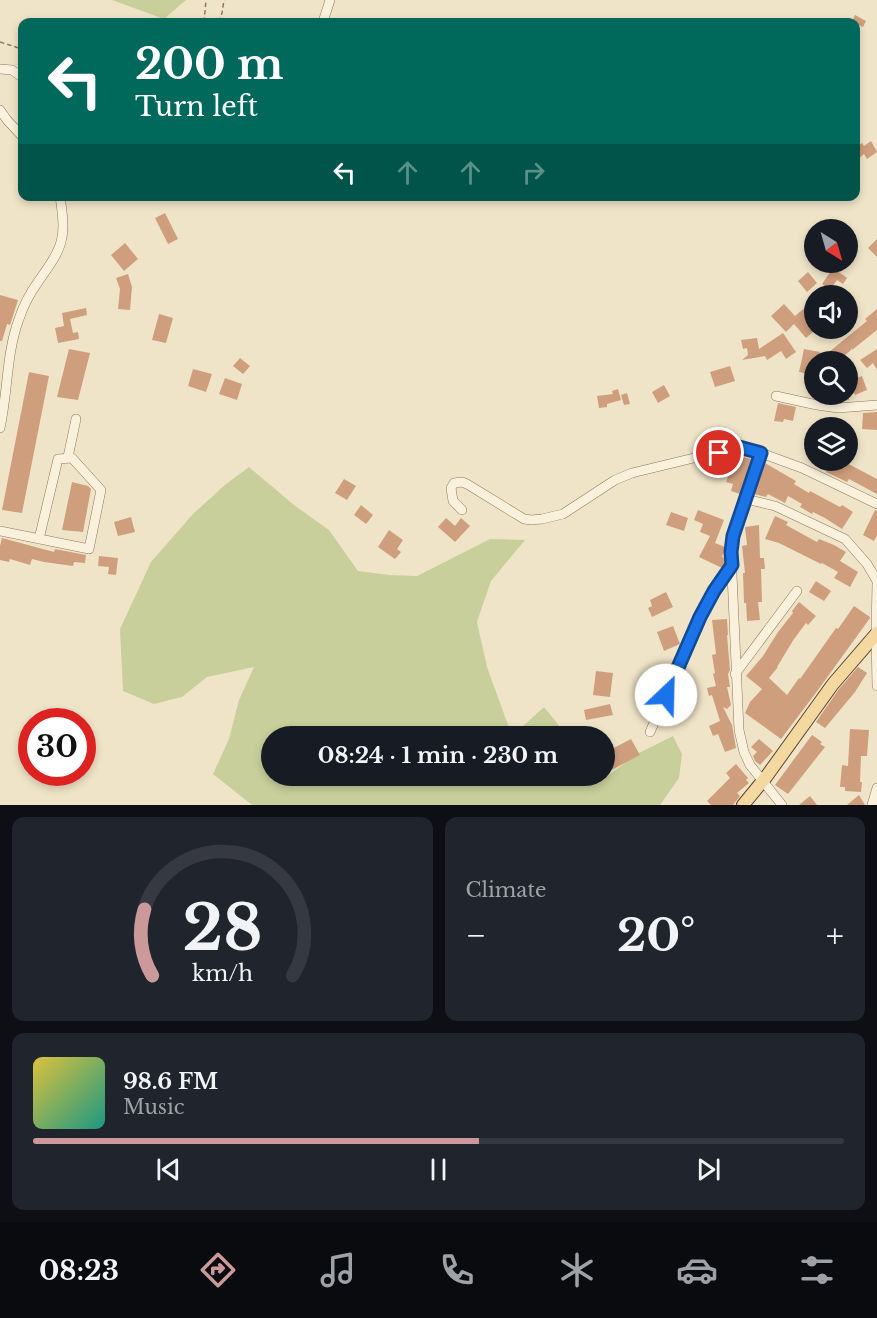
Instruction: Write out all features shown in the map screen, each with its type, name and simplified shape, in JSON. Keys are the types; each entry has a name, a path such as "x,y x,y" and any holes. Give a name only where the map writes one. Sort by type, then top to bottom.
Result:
{"main road":[{"path":"744,805 833,684 876,633"}],"street":[{"path":"324,18 330,0"},
{"path":"0,69 12,70 18,74"},
{"path":"0,110 18,132"},
{"path":"0,428 4,413 9,358 19,319 35,286 61,243 63,228 60,201"},
{"path":"776,396 838,408 877,405"},
{"path":"68,457 76,419"},
{"path":"462,510 453,501 451,488 454,483 467,484 524,519 542,519 563,514 602,488 632,473 739,447 802,468 877,504"},
{"path":"761,453 733,536 731,552 735,674 739,730 744,752 762,782 782,805"},
{"path":"0,531 39,539 89,549 101,490 72,458 58,459 39,539"},
{"path":"746,499 775,506 845,539 867,564 877,582 877,686"},
{"path":"650,732 700,617 732,565"},
{"path":"735,674 797,591"},
{"path":"872,805 877,788"}],"path":[{"path":"204,18 206,0"},
{"path":"220,18 224,0"},
{"path":"0,42 18,48"}],"green space":[{"path":"112,0 186,0 165,18"},
{"path":"249,467 294,505 329,530 358,571 417,576 490,539 525,540 491,581 477,622 487,667 508,726 261,726 261,786 615,786 615,770 637,754 673,736 682,754 679,778 660,805 252,805 213,774 229,739 239,700 254,667 207,677 182,697 154,704 123,691 120,629 151,562 193,514"},
{"path":"544,707 559,726 523,726"}],"building":[{"path":"855,15 866,21 863,27 860,26 860,18 854,18"},
{"path":"871,141 877,152 867,159 864,154 860,157 860,144 862,143 864,146"},
{"path":"165,213 178,239 168,244 155,218"},
{"path":"877,239 877,257 868,248"},
{"path":"125,243 138,259 124,271 111,255"},
{"path":"809,273 817,283 804,285 804,288 798,281"},
{"path":"830,273 840,273 847,278 843,284 837,280 834,285 822,284"},
{"path":"128,274 132,287 130,310 118,309 120,289 116,278"},
{"path":"0,295 18,300 2,341 0,341"},
{"path":"784,304 795,316 804,308 804,336 794,324 786,332 771,316"},
{"path":"86,308 87,315 70,319 73,333 78,332 79,339 58,343 55,328 64,326 62,313"},
{"path":"877,309 877,330 850,351 830,351 845,339 858,339 858,328 867,321 865,319"},
{"path":"159,314 173,318 166,343 152,340"},
{"path":"783,333 796,352 786,359 781,351 767,360 765,356 742,360 748,355 747,348 743,349 741,340 757,338 759,349"},
{"path":"69,349 90,353 78,400 57,397"},
{"path":"804,349 815,351 804,351 804,373 799,372"},
{"path":"877,349 877,370 873,363 867,368 860,360"},
{"path":"240,358 250,366 243,374 233,366"},
{"path":"730,366 735,381 715,387 710,372"},
{"path":"193,369 212,374 206,392 188,386"},
{"path":"29,372 49,376 22,513 2,510"},
{"path":"862,376 867,390 858,394 858,378"},
{"path":"225,378 242,384 237,400 219,394"},
{"path":"664,385 670,396 658,403 652,392"},
{"path":"618,389 621,400 599,408 597,396 613,394 612,391"},
{"path":"627,393 630,404 624,405 621,395"},
{"path":"778,403 796,407 793,421 784,419 783,422 774,421"},
{"path":"877,412 877,430 862,429 863,413"},
{"path":"734,455 752,459 740,494 731,491 733,484 726,482 731,469 724,467 727,457"},
{"path":"765,463 796,481 794,484 809,493 810,491 853,512 842,529 825,518 800,507 802,504 788,496 785,503 768,494 766,497 754,494"},
{"path":"858,469 877,479 877,494 849,479 847,482 826,472 858,471"},
{"path":"344,479 356,486 347,500 335,493"},
{"path":"72,482 91,489 83,532 62,530"},
{"path":"361,505 373,515 366,524 354,515"},
{"path":"698,510 724,520 715,543 725,547 722,557 725,558 725,564 722,568 699,557 710,536 700,532 703,524 694,520"},
{"path":"875,510 877,511 877,535 874,541 863,535"},
{"path":"671,512 688,518 684,531 666,525"},
{"path":"775,516 788,522 786,525 817,542 819,539 846,552 840,561 858,572 850,587 834,578 838,572 779,543 765,539"},
{"path":"131,517 135,532 118,536 114,522"},
{"path":"446,518 455,526 461,518 470,526 455,542 438,527"},
{"path":"759,525 760,558 764,558 765,569 761,569 762,602 758,602 760,620 747,621 742,546 747,545 745,527"},
{"path":"389,530 403,540 397,549 401,552 395,559 378,547"},
{"path":"2,538 54,552 55,549 86,555 85,563 74,562 73,566 32,559 30,565 10,559 9,562 0,560"},
{"path":"99,556 118,558 116,575 108,574 109,567 98,566"},
{"path":"816,581 831,591 824,601 809,592"},
{"path":"666,592 673,607 652,617 648,608 652,606 650,600"},
{"path":"799,602 816,616 808,625 806,623 769,678 787,695 854,606 870,618 781,739 745,713 750,702 762,689 746,676 763,656"},
{"path":"727,619 730,687 727,687 731,705 727,709 723,707 732,725 736,748 725,752 718,734 713,736 709,726 720,721 712,695 709,696 707,688 716,686 713,674 715,673 712,655 716,654 712,620"},
{"path":"673,626 680,644 664,651 657,632"},
{"path":"858,667 867,673 855,692 825,728 816,722"},
{"path":"596,671 613,673 610,697 593,695"},
{"path":"610,704 613,715 586,720 584,710"},
{"path":"850,729 869,730 867,756 861,756 861,792 845,791 845,787 840,787 842,765 848,766"},
{"path":"812,735 825,747 788,794 775,785"},
{"path":"631,739 640,755 615,768 615,747"},
{"path":"759,739 773,751 760,765 753,756 757,752 751,747"},
{"path":"736,764 748,778 746,780 749,783 737,793 740,796 733,805 711,805 707,801 730,778 726,773"},
{"path":"859,795 865,805 847,805"},
{"path":"810,796 817,805 799,805"}],"route":[{"path":"666,695 700,617 732,565 733,536 761,453 739,447 719,453"}]}
